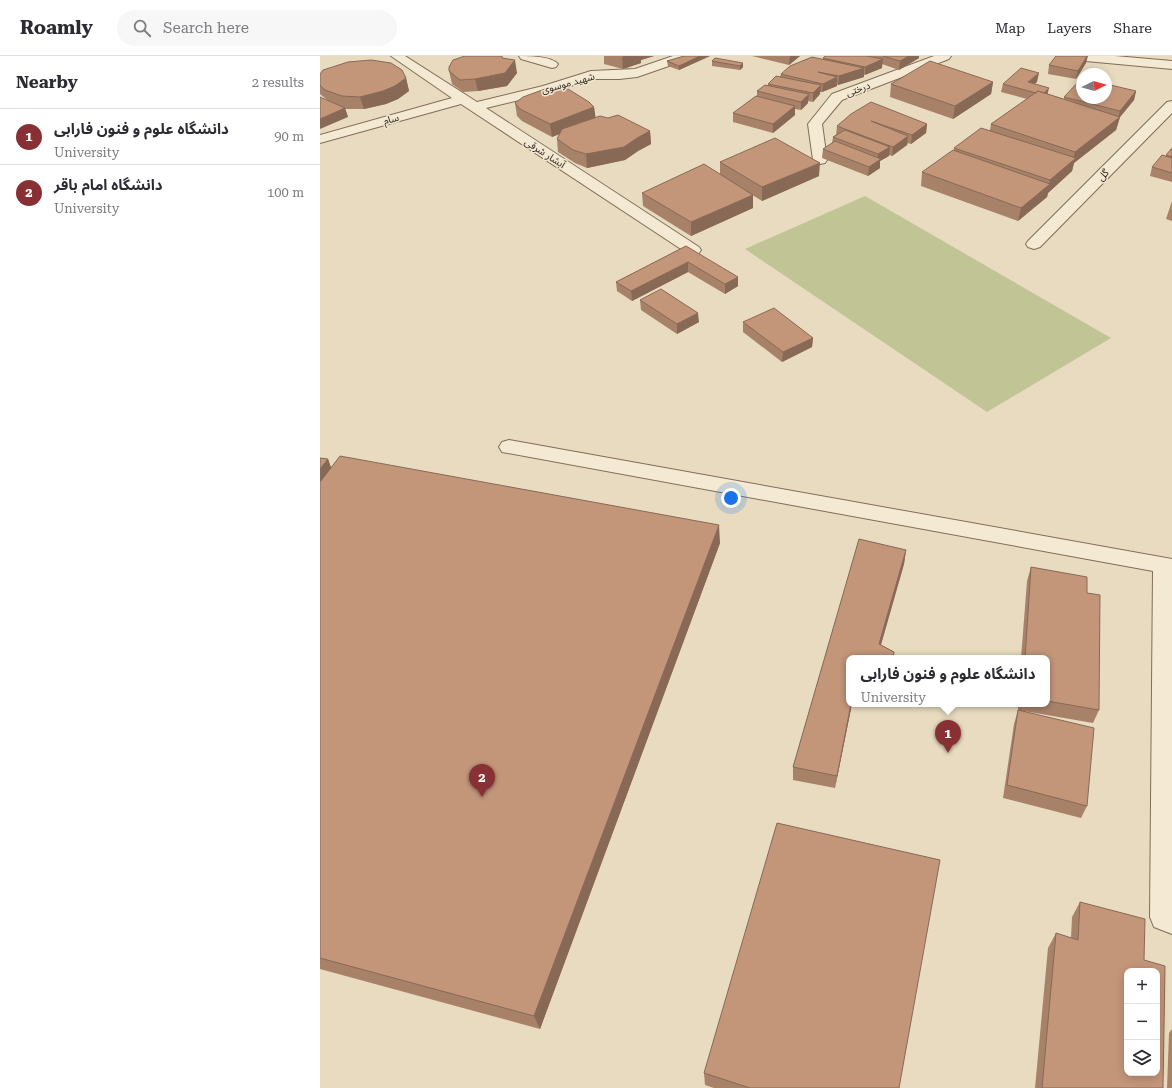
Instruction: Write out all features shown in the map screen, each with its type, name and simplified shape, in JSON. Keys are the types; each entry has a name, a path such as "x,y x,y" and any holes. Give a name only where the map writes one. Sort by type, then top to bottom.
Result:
{"street":[{"name":"آبشار شرقی","path":"397,56 693,250"},
{"path":"525,56 552,64"},
{"name":"شهید موسوی","path":"468,103 547,89 591,75 619,75 637,73 685,56"},
{"name":"درختی","path":"820,160 816,124 837,97 945,56"},
{"path":"1075,56 1172,66"},
{"name":"سام","path":"320,139 468,103"},
{"name":"گل","path":"1034,244 1172,105"},
{"path":"508,446 1164,565 1164,917 1172,920"}],"green space":[{"path":"865,196 1111,338 987,412 745,249"}],"building":[{"path":"465,56 502,56 502,58 515,60 505,73 475,79 460,80 449,71 449,67 453,60"},
{"path":"684,56 700,56 679,66 667,61"},
{"path":"825,56 866,56 883,59 865,67 823,58"},
{"path":"883,56 909,56 900,61"},
{"path":"1056,56 1087,56 1080,68 1076,68 1076,71 1049,65"},
{"path":"812,57 864,68 839,76 818,72 837,77 823,84 781,74 790,66"},
{"path":"715,58 743,63 740,66 712,61"},
{"path":"371,60 391,63 402,70 406,78 395,86 383,91 360,97 342,96 325,90 320,85 320,74 323,70 348,62"},
{"path":"930,61 993,82 955,106 891,84"},
{"path":"1021,68 1039,73 1028,82 1049,88 1044,93 1038,91 1036,93 1003,84"},
{"path":"776,76 821,85 813,93 768,84"},
{"path":"1076,84 1076,100 1064,97"},
{"path":"765,85 809,94 801,102 757,91"},
{"path":"1112,85 1136,91 1120,111 1092,104 1112,104"},
{"path":"545,89 568,89 589,102 594,107 550,124 520,109 515,103 523,97"},
{"path":"1038,91 1120,117 1075,152 991,124"},
{"path":"756,96 795,106 773,124 733,113"},
{"path":"320,97 345,108 320,119"},
{"path":"871,102 927,124 912,135 871,121 908,136 893,147 837,126 851,114"},
{"path":"618,115 650,131 624,147 586,154 573,150 557,139 562,129 600,116 608,118"},
{"path":"981,128 1076,158 1050,180 954,148"},
{"path":"845,130 890,147 878,154 833,137"},
{"path":"775,138 820,163 762,187 720,162"},
{"path":"835,141 881,159 869,167 823,149"},
{"path":"1172,148 1172,157 1166,155"},
{"path":"953,150 1050,184 1021,208 922,172"},
{"path":"1162,155 1172,158 1172,173 1152,167"},
{"path":"704,164 753,195 691,222 642,193"},
{"path":"686,246 738,277 725,284 688,262 631,291 616,282"},
{"path":"661,289 698,313 677,324 640,300"},
{"path":"774,308 813,338 783,352 743,322"},
{"path":"340,456 719,525 534,1016 320,958 320,482"},
{"path":"320,458 328,459 320,469"},
{"path":"859,539 906,550 879,644 894,652 894,655 846,655 846,707 850,707 837,776 793,767"},
{"path":"1031,567 1087,577 1087,593 1100,595 1099,710 1050,702 1050,655 1025,655"},
{"path":"1018,710 1094,728 1087,806 1007,785"},
{"path":"777,823 940,860 899,1088 750,1088 704,1073"},
{"path":"1080,902 1145,919 1144,960 1165,966 1163,1088 1042,1088 1056,933 1078,940"}],"place":[{"name":"دانشگاه علوم و فنون فارابی","path":"948,753"},
{"name":"دانشگاه امام باقر","path":"482,797"}]}
